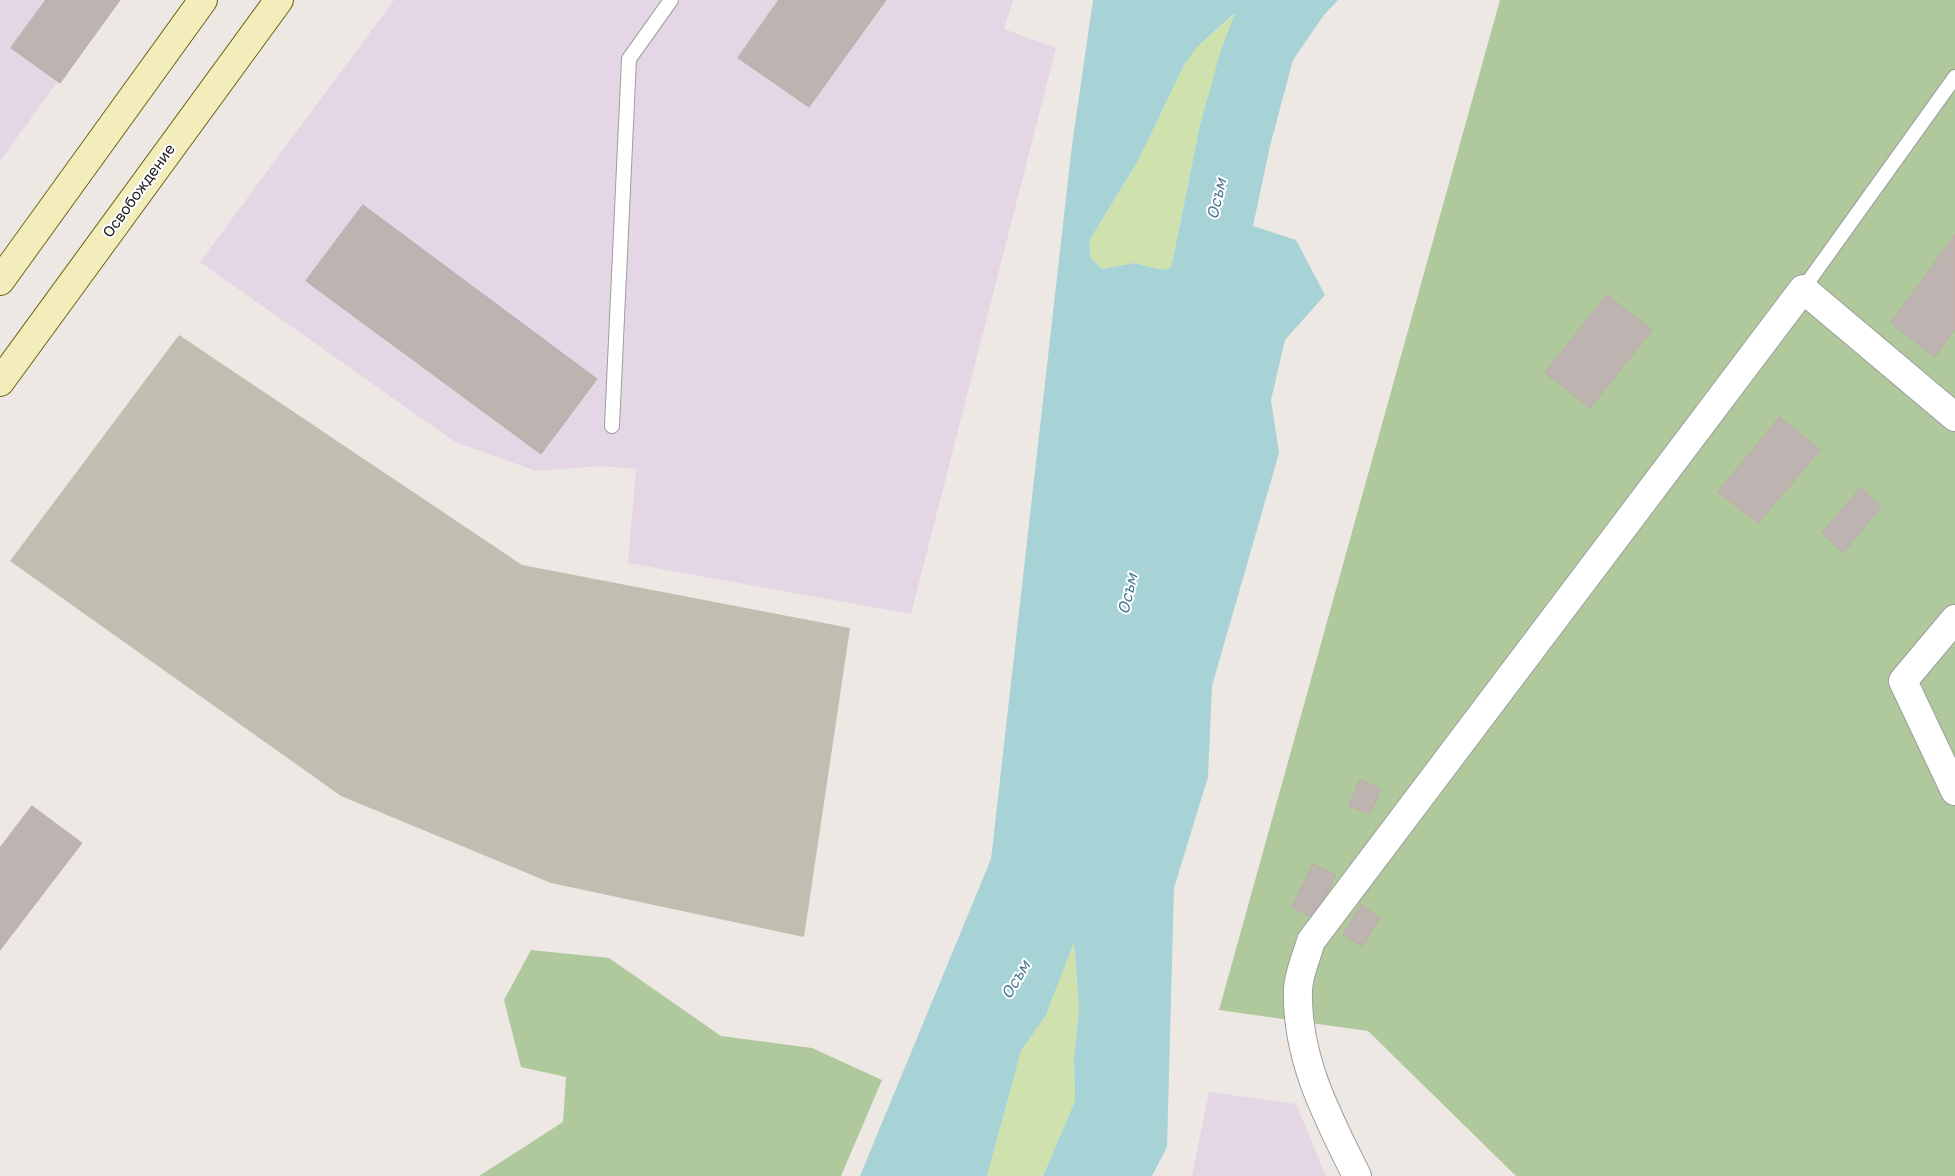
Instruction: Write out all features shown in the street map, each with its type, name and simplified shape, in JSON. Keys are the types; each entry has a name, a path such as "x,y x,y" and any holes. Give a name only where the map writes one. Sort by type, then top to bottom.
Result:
{"street":[{"path":"0,282 203,0"},
{"name":"Освобождение","path":"0,382 279,0"},
{"path":"1357,1176 1322,1107 1303,1047 1298,987 1311,941 1803,289 1955,417"},
{"path":"1955,619 1903,681 1955,792"}],"lane":[{"path":"612,426 629,59 671,0"},
{"path":"1803,289 1955,77"}],"shaded area":[{"path":"0,0 117,0 0,161"},
{"path":"394,0 1013,0 1004,29 1056,48 911,614 628,563 636,469 599,466 536,471 455,442 200,262"},
{"path":"179,335 522,565 850,628 804,937 551,883 341,796 10,561"},
{"path":"1209,1092 1296,1104 1326,1176 1192,1176"}],"green space":[{"path":"1500,0 1955,0 1955,1176 1516,1176 1368,1031 1219,1010"},
{"path":"1236,13 1206,105 1170,269 1163,270 1134,263 1102,269 1091,258 1089,241 1139,159 1184,65 1197,47"},
{"path":"1074,941 1079,1008 1074,1059 1075,1101 1043,1176 987,1176 1021,1051 1046,1015"},
{"path":"531,950 609,958 721,1036 812,1048 882,1080 841,1176 479,1176 563,1122 566,1077 521,1067 504,1000"}],"water":[{"name":"Осъм","path":"1093,0 1338,0 1324,15 1293,60 1270,146 1253,226 1296,240 1325,295 1285,340 1271,400 1279,453 1212,686 1208,777 1174,888 1167,1147 1152,1176 1043,1176 1075,1101 1074,1059 1079,1008 1074,942 1046,1015 1021,1051 987,1176 860,1176 991,859 1072,145","holes":["1235,13 1221,50 1200,125 1170,268 1163,270 1134,263 1102,269 1091,258 1089,241 1139,159 1184,65 1197,47"]}],"building":[{"path":"46,0 120,0 60,83 11,48"},
{"path":"779,0 886,0 809,107 738,58"},
{"path":"363,205 597,379 541,454 306,281"},
{"path":"1955,235 1955,329 1935,357 1891,323"},
{"path":"1607,295 1652,330 1590,408 1545,373"},
{"path":"1780,417 1820,450 1758,523 1718,492"},
{"path":"1861,488 1881,507 1843,553 1822,533"},
{"path":"1360,780 1381,789 1370,814 1349,806"},
{"path":"32,806 82,843 0,950 0,848"},
{"path":"1313,864 1336,875 1314,918 1292,907"},
{"path":"1361,905 1380,918 1363,946 1343,935"}]}
